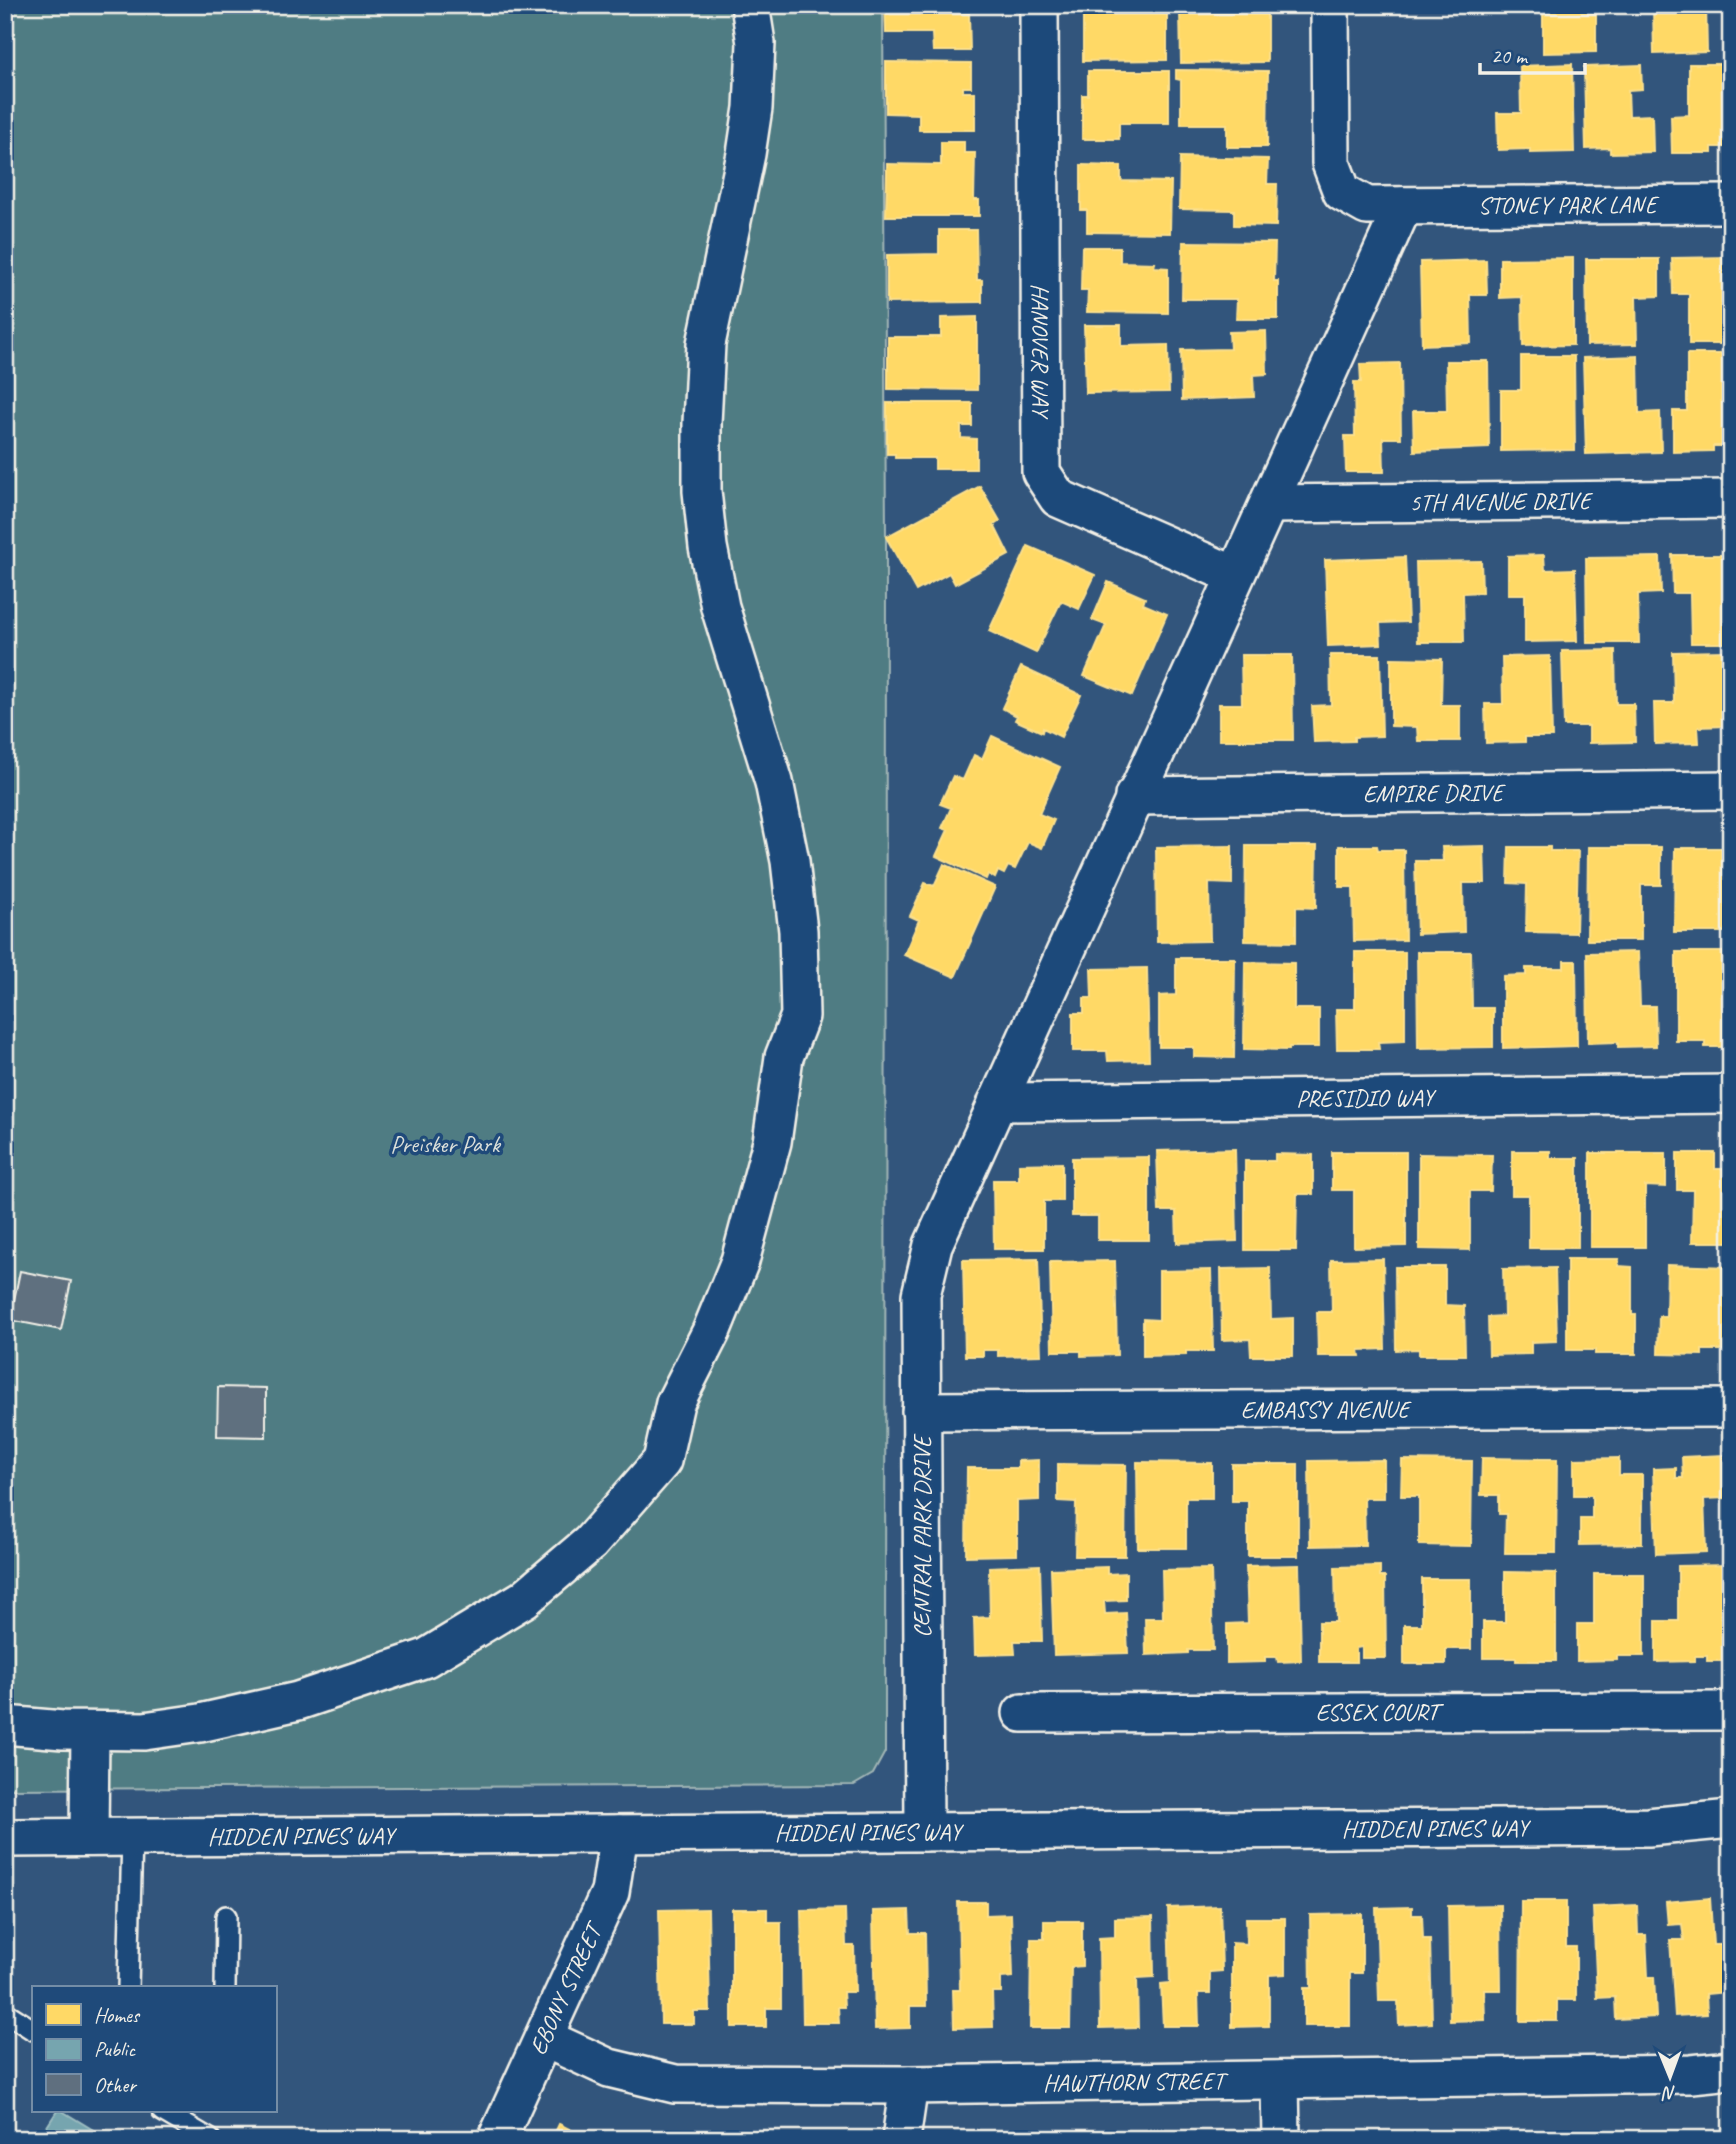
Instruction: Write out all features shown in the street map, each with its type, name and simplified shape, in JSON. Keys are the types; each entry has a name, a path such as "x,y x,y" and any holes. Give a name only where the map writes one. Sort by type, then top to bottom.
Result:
{"street":[{"path":"5,1725 90,1731 144,1731 201,1723 298,1701 426,1658 524,1599 590,1542 662,1461 676,1403 711,1332 740,1261 772,1142 784,1057 800,1016 798,931 790,860 774,782 720,607 708,547 702,491 706,344 746,154 753,108 756,43 750,5"},
{"name":"HANOVER WAY","path":"1040,5 1041,472 1058,498 1234,575"},
{"path":"1330,5 1331,163 1342,192 1367,206 1403,206"},
{"name":"STONEY PARK LANE","path":"1403,206 1731,204"},
{"name":"CENTRAL PARK DRIVE","path":"924,1832 920,1295 933,1245 1403,206"},
{"name":"5TH AVENUE DRIVE","path":"1269,504 1731,499"},
{"name":"EMPIRE DRIVE","path":"1134,796 1731,790"},
{"name":"PRESIDIO WAY","path":"997,1102 1731,1094"},
{"name":"EMBASSY AVENUE","path":"921,1411 1731,1408"},
{"name":"ESSEX COURT","path":"1022,1713 1731,1712"},
{"path":"89,1837 90,1731"},
{"name":"HIDDEN PINES WAY","path":"5,1838 1648,1827 1731,1819"},
{"name":"EBONY STREET","path":"497,2139 610,1892 619,1834"},
{"name":"HAWTHORN STREET","path":"544,2038 609,2068 675,2084 909,2085 1691,2074 1731,2070"},
{"path":"1280,2080 1281,2139"},
{"path":"901,2139 909,2085"}],"lane":[{"path":"128,1986 132,1837"},
{"path":"225,1986 226,1916"},
{"path":"5,2012 32,2029"},
{"path":"171,2113 211,2139"}],"green space":[{"name":"Preisker Park","path":"5,5 883,5 886,537 885,1752 873,1774 854,1785 5,1789"}],"building: Homes":[{"path":"885,5 965,5 965,12 969,12 970,51 933,51 932,33 886,33"},
{"path":"1083,5 1149,5 1149,13 1167,12 1167,60 1083,61"},
{"path":"1231,5 1267,5 1267,62 1181,63 1180,10 1231,9"},
{"path":"1543,5 1621,6 1596,6 1596,52 1543,53"},
{"path":"1629,5 1706,5 1707,52 1654,54 1653,7 1629,8"},
{"path":"886,62 971,63 971,87 963,87 963,92 975,92 975,130 919,130 919,114 886,113"},
{"path":"1572,64 1574,152 1530,153 1530,149 1498,150 1497,113 1521,113 1520,66"},
{"path":"1689,64 1731,64 1731,147 1712,147 1712,153 1672,153 1671,116 1689,115"},
{"path":"1641,65 1642,89 1628,90 1629,116 1652,115 1653,152 1610,153 1610,148 1586,149 1584,67"},
{"path":"1176,70 1268,71 1267,147 1227,147 1227,124 1181,124 1181,80 1176,79"},
{"path":"1088,71 1169,71 1169,123 1119,123 1119,139 1082,139 1082,95 1088,95"},
{"path":"941,142 964,142 964,153 975,153 974,200 979,200 979,216 886,216 887,164 941,165"},
{"path":"1180,157 1268,159 1267,184 1277,184 1276,226 1234,225 1234,210 1179,209"},
{"path":"1081,165 1121,166 1121,181 1171,182 1170,233 1087,232 1087,210 1081,210"},
{"path":"939,230 976,230 977,280 982,280 982,302 887,303 887,255 939,254"},
{"path":"1183,242 1275,243 1274,281 1278,281 1278,319 1236,319 1237,299 1182,299"},
{"path":"1082,247 1120,247 1120,262 1155,263 1154,267 1168,268 1168,313 1087,312 1088,290 1081,290"},
{"path":"1731,257 1731,344 1689,344 1689,294 1673,294 1672,258"},
{"path":"1573,258 1573,345 1523,346 1522,297 1500,298 1500,259"},
{"path":"1586,259 1659,259 1659,296 1636,297 1637,344 1587,345"},
{"path":"1486,260 1487,295 1470,295 1471,343 1422,345 1420,262"},
{"path":"977,317 977,390 888,389 888,337 941,337 941,318"},
{"path":"1084,325 1121,325 1121,346 1168,345 1169,392 1086,393"},
{"path":"1266,331 1267,374 1253,375 1254,397 1182,400 1181,350 1230,349 1229,332"},
{"path":"1687,354 1731,354 1731,446 1713,446 1713,451 1673,452 1673,411 1687,411"},
{"path":"1521,356 1574,356 1575,450 1501,451 1501,390 1521,390"},
{"path":"1638,356 1639,413 1660,412 1661,452 1586,454 1583,358"},
{"path":"1446,361 1488,361 1489,448 1414,451 1413,411 1447,411"},
{"path":"1400,363 1401,438 1383,438 1384,472 1346,472 1345,436 1355,436 1354,382 1361,382 1360,364"},
{"path":"887,403 972,403 972,426 961,426 961,438 976,439 976,469 935,469 935,458 895,458 895,454 887,454"},
{"path":"980,486 1000,521 994,525 1009,555 955,584 949,573 916,591 886,537"},
{"path":"1028,546 1095,575 1079,609 1061,601 1036,653 989,631"},
{"path":"1544,555 1545,570 1575,569 1577,641 1525,642 1525,594 1508,594 1508,556"},
{"path":"1672,555 1731,555 1731,643 1691,643 1690,593 1673,593"},
{"path":"1405,557 1408,622 1380,623 1381,644 1328,646 1325,560"},
{"path":"1660,557 1661,593 1638,594 1639,643 1587,643 1586,558"},
{"path":"1481,561 1482,592 1463,593 1464,642 1418,642 1416,562"},
{"path":"1108,582 1145,598 1143,604 1167,614 1132,696 1084,676 1106,625 1092,620"},
{"path":"1615,650 1616,704 1634,704 1635,742 1589,743 1589,726 1564,726 1562,651"},
{"path":"1725,651 1726,726 1698,727 1699,743 1655,744 1654,703 1674,703 1673,652"},
{"path":"1241,655 1292,655 1293,740 1219,740 1219,704 1242,704"},
{"path":"1330,655 1380,655 1382,736 1354,737 1354,741 1314,742 1312,706 1331,705"},
{"path":"1550,656 1552,737 1525,737 1525,742 1486,743 1485,704 1503,704 1502,657"},
{"path":"1391,658 1442,659 1441,705 1460,705 1460,741 1418,741 1417,727 1391,726"},
{"path":"1021,667 1081,695 1061,737 1043,728 1042,732 1015,720 1017,716 1002,708"},
{"path":"992,736 1060,767 1039,814 1054,820 1042,848 1028,842 1015,869 1008,866 1004,874 998,871 995,878 988,874 986,879 936,856 948,830 942,828 951,808 940,804 953,776 963,780 974,755 982,759"},
{"path":"1232,846 1232,884 1209,883 1210,941 1157,942 1156,847"},
{"path":"1246,846 1317,846 1316,908 1296,907 1296,942 1245,941"},
{"path":"1339,846 1377,846 1378,850 1404,850 1405,940 1354,941 1353,887 1339,887"},
{"path":"1484,846 1485,883 1463,883 1464,932 1417,934 1415,861 1443,861 1442,847"},
{"path":"1509,847 1550,847 1550,851 1578,851 1576,933 1526,932 1527,884 1508,883"},
{"path":"1588,847 1661,847 1661,885 1641,885 1641,940 1587,940"},
{"path":"1675,848 1731,848 1731,887 1725,887 1725,932 1674,932"},
{"path":"944,864 995,887 955,977 904,955 919,920 910,916 925,883 934,886"},
{"path":"1355,952 1405,952 1405,1041 1378,1042 1379,1049 1337,1049 1336,1009 1355,1009"},
{"path":"1417,952 1471,952 1472,1008 1493,1008 1493,1047 1418,1048"},
{"path":"1638,952 1640,1006 1655,1006 1656,1046 1618,1047 1618,1042 1588,1043 1587,953"},
{"path":"1676,952 1724,952 1723,1006 1731,1006 1731,1047 1705,1047 1705,1041 1676,1041"},
{"path":"1176,958 1235,958 1234,1058 1194,1057 1194,1047 1159,1047 1159,996 1176,995"},
{"path":"1564,961 1576,961 1577,1046 1503,1048 1503,976 1526,975 1526,968 1564,968"},
{"path":"1245,962 1294,963 1294,1009 1319,1009 1319,1047 1289,1047 1289,1050 1244,1049"},
{"path":"1147,968 1149,1060 1108,1061 1107,1051 1073,1051 1073,1013 1084,1013 1084,998 1092,998 1091,969"},
{"path":"1235,1149 1237,1241 1177,1243 1176,1211 1159,1211 1157,1151"},
{"path":"1512,1151 1550,1151 1550,1158 1578,1158 1578,1248 1529,1248 1529,1195 1512,1195"},
{"path":"1332,1152 1406,1152 1406,1246 1354,1247 1354,1190 1332,1190"},
{"path":"1590,1153 1666,1153 1666,1187 1645,1186 1645,1247 1590,1247"},
{"path":"1677,1153 1715,1153 1715,1169 1731,1169 1731,1242 1692,1242 1693,1190 1677,1190"},
{"path":"1275,1154 1313,1155 1313,1194 1297,1194 1296,1250 1245,1250 1245,1161 1275,1161"},
{"path":"1419,1154 1492,1155 1491,1191 1470,1191 1470,1250 1419,1249"},
{"path":"1149,1157 1149,1240 1098,1240 1098,1216 1072,1216 1072,1158"},
{"path":"1062,1163 1062,1201 1044,1201 1044,1249 994,1249 993,1180 1019,1180 1019,1164"},
{"path":"1038,1259 1041,1355 998,1356 998,1350 983,1350 983,1356 965,1356 963,1260"},
{"path":"1383,1259 1385,1349 1359,1350 1360,1356 1318,1356 1317,1312 1332,1312 1331,1260"},
{"path":"1567,1259 1619,1259 1618,1266 1632,1267 1632,1315 1636,1315 1636,1354 1595,1354 1595,1350 1567,1350"},
{"path":"1115,1261 1117,1355 1081,1356 1081,1351 1052,1351 1050,1262"},
{"path":"1667,1265 1730,1267 1728,1350 1702,1350 1702,1355 1658,1354 1659,1316 1666,1317"},
{"path":"1395,1267 1445,1267 1445,1305 1464,1306 1465,1355 1419,1355 1419,1349 1396,1350"},
{"path":"1270,1268 1271,1319 1293,1318 1293,1356 1251,1356 1250,1339 1222,1340 1221,1269"},
{"path":"1555,1268 1557,1341 1531,1342 1531,1354 1489,1355 1488,1317 1504,1316 1503,1269"},
{"path":"1211,1270 1213,1351 1143,1356 1143,1319 1159,1320 1159,1271"},
{"path":"1724,1455 1725,1498 1704,1499 1706,1552 1656,1554 1653,1469 1676,1468 1676,1478 1683,1478 1682,1457"},
{"path":"1482,1458 1557,1459 1556,1553 1505,1553 1506,1514 1499,1514 1499,1495 1481,1495"},
{"path":"1619,1458 1619,1475 1642,1475 1642,1544 1580,1545 1580,1519 1592,1519 1592,1495 1574,1495 1574,1459"},
{"path":"1039,1460 1039,1500 1017,1501 1017,1555 966,1556 967,1468 1018,1468 1018,1461"},
{"path":"1384,1460 1384,1498 1364,1498 1365,1545 1310,1546 1309,1461"},
{"path":"1402,1460 1472,1461 1471,1546 1419,1545 1419,1496 1401,1496"},
{"path":"1137,1462 1212,1463 1212,1498 1186,1498 1186,1548 1138,1548"},
{"path":"1058,1464 1126,1465 1125,1556 1075,1556 1076,1502 1058,1501"},
{"path":"1232,1464 1298,1464 1298,1556 1248,1556 1248,1501 1232,1501"},
{"path":"1040,1565 1042,1641 1014,1641 1015,1654 975,1655 974,1618 990,1617 989,1567"},
{"path":"1299,1565 1301,1661 1278,1662 1277,1657 1265,1657 1265,1662 1227,1663 1227,1624 1248,1623 1246,1566"},
{"path":"1730,1565 1730,1661 1707,1661 1707,1656 1695,1656 1695,1661 1656,1662 1656,1621 1678,1621 1678,1566"},
{"path":"1380,1566 1380,1577 1385,1577 1386,1658 1362,1658 1362,1647 1356,1648 1356,1662 1319,1662 1319,1622 1336,1622 1335,1567"},
{"path":"1107,1567 1107,1574 1126,1573 1126,1600 1104,1601 1105,1614 1126,1613 1128,1653 1054,1655 1051,1569"},
{"path":"1211,1569 1213,1650 1146,1655 1145,1618 1163,1618 1162,1570"},
{"path":"1505,1572 1556,1573 1556,1661 1483,1658 1483,1622 1505,1622"},
{"path":"1594,1574 1644,1574 1644,1656 1577,1661 1577,1624 1594,1624"},
{"path":"1422,1579 1471,1579 1471,1649 1446,1649 1446,1664 1404,1664 1404,1625 1422,1625"},
{"path":"1710,1898 1713,1945 1722,1945 1726,1992 1706,1994 1707,2014 1675,2016 1670,1940 1684,1940 1682,1924 1668,1925 1666,1902"},
{"path":"1521,1901 1566,1901 1566,1947 1576,1947 1576,2000 1557,2000 1557,2021 1520,2021"},
{"path":"958,1902 986,1902 986,1915 1011,1914 1013,1977 1001,1978 1001,1992 992,1992 993,2027 954,2028 953,1990 960,1990"},
{"path":"1500,1905 1501,1990 1484,1990 1485,2020 1450,2021 1448,1906"},
{"path":"1637,1905 1638,1935 1646,1935 1648,1977 1654,1977 1656,2017 1616,2019 1615,1997 1597,1998 1593,1907"},
{"path":"1220,1906 1222,1971 1210,1972 1210,1993 1198,1993 1199,2026 1163,2026 1161,1984 1170,1983 1168,1908"},
{"path":"1412,1907 1412,1915 1422,1915 1423,1939 1430,1939 1432,2023 1399,2025 1398,2001 1379,2001 1376,1908"},
{"path":"708,1909 710,2011 694,2011 694,2024 661,2024 659,1910"},
{"path":"732,1909 767,1909 767,1922 781,1922 781,2008 766,2008 766,2027 732,2027"},
{"path":"845,1909 846,1946 854,1946 855,1992 843,1992 844,2007 838,2007 839,2023 803,2023 801,1910"},
{"path":"909,1910 910,1933 925,1933 926,2006 910,2006 910,2028 875,2029 873,1911"},
{"path":"1362,1914 1362,1973 1350,1973 1350,2026 1304,2026 1304,1988 1311,1988 1310,1915"},
{"path":"1153,1917 1154,1977 1137,1978 1138,2027 1100,2028 1099,1938 1115,1937 1115,1918"},
{"path":"1246,1918 1285,1918 1285,1974 1269,1975 1269,2026 1232,2027 1232,1943 1247,1944"},
{"path":"1044,1921 1082,1921 1082,1966 1071,1967 1070,2028 1030,2028 1031,1939 1044,1939"},
{"path":"559,2124 589,2139 552,2139"},
{"path":"613,2131 630,2139 609,2139"}],"building: Public":[{"path":"56,2112 64,2112 108,2139 39,2139"},
{"path":"5,2128 23,2139 5,2139"}],"building: Other":[{"path":"20,1271 71,1281 61,1330 10,1320"},
{"path":"218,1387 266,1388 266,1437 217,1436"}]}
